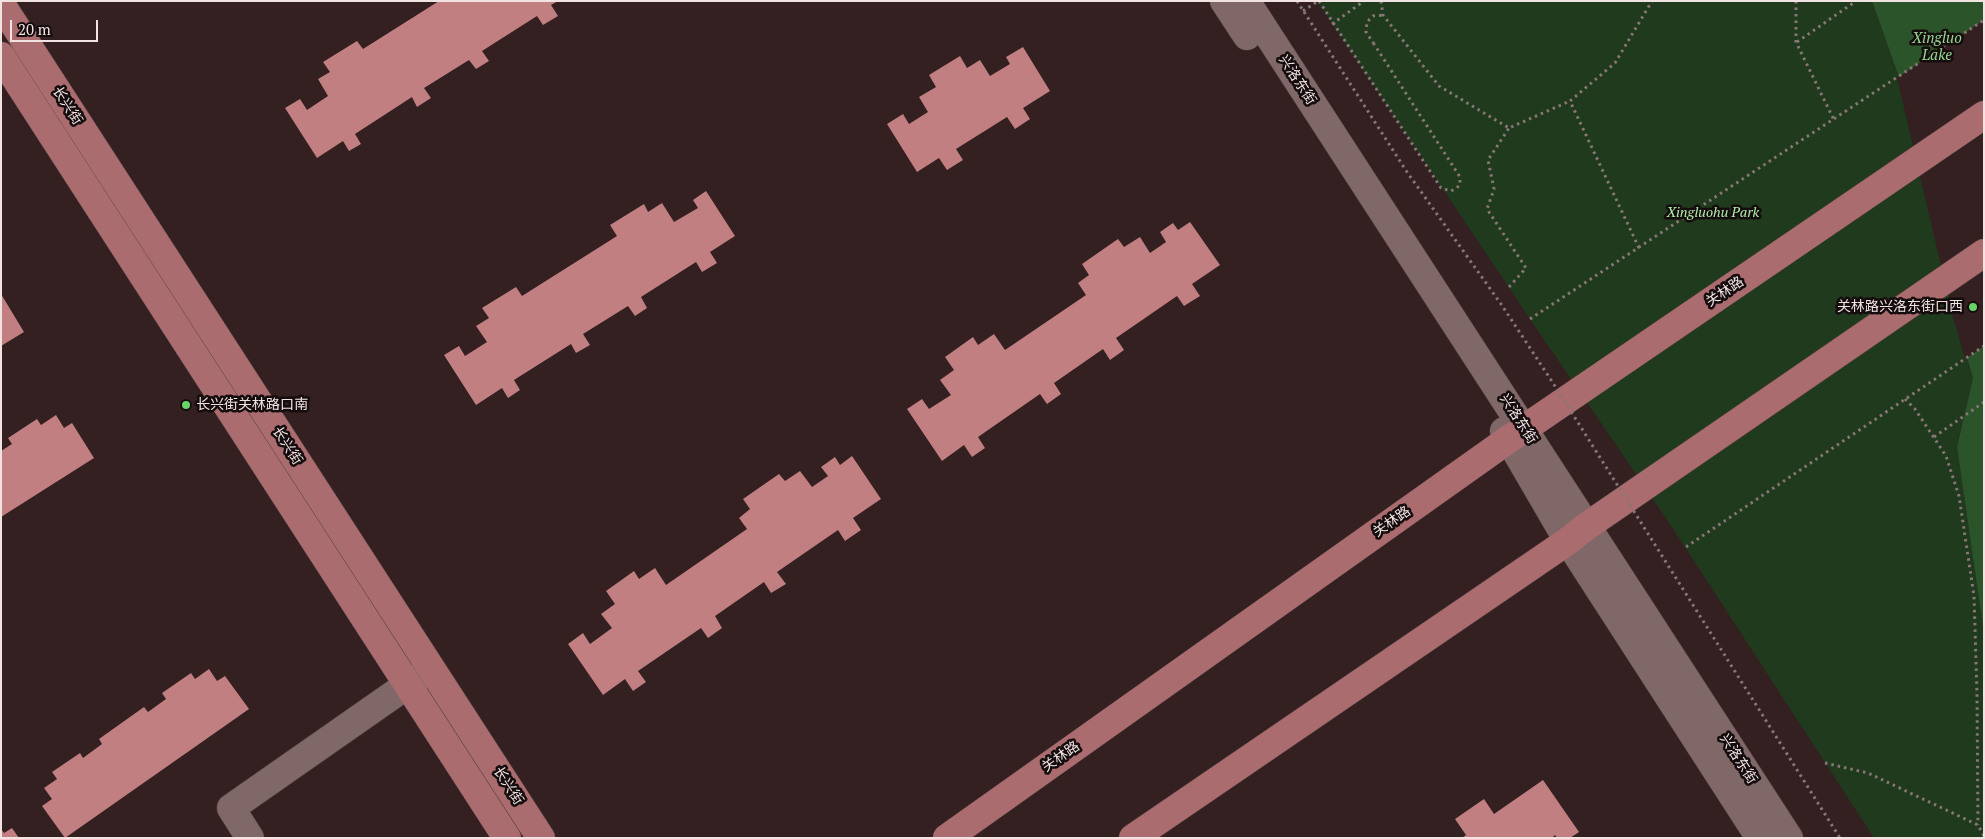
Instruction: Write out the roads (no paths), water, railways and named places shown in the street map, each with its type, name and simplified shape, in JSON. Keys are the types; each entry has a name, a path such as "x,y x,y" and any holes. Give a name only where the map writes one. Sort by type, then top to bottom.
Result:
{"main road":[{"name":"长兴街","path":"1,4 541,838"},
{"name":"长兴街","path":"1,56 414,680 508,838"},
{"name":"关林路","path":"947,838 1517,434 1984,115"},
{"path":"1133,838 1578,534 1984,253"}],"street":[{"name":"兴洛东街","path":"1224,1 1517,434"},
{"name":"兴洛东街","path":"1246,1 1517,434 1760,838"},
{"name":"兴洛东街","path":"1578,534 1789,838"},
{"path":"250,838 231,808 414,680"}],"water":[{"name":"Xingluo Lake","path":"1872,1 1984,1 1984,633 1957,447 1973,378 1955,316 1899,77"}],"place":[{"name":"关林路兴洛东街口西","path":"1973,307"},
{"name":"长兴街关林路口南","path":"186,405"}],"park label":[{"name":"Xingluohu Park","path":"1713,213"}]}
